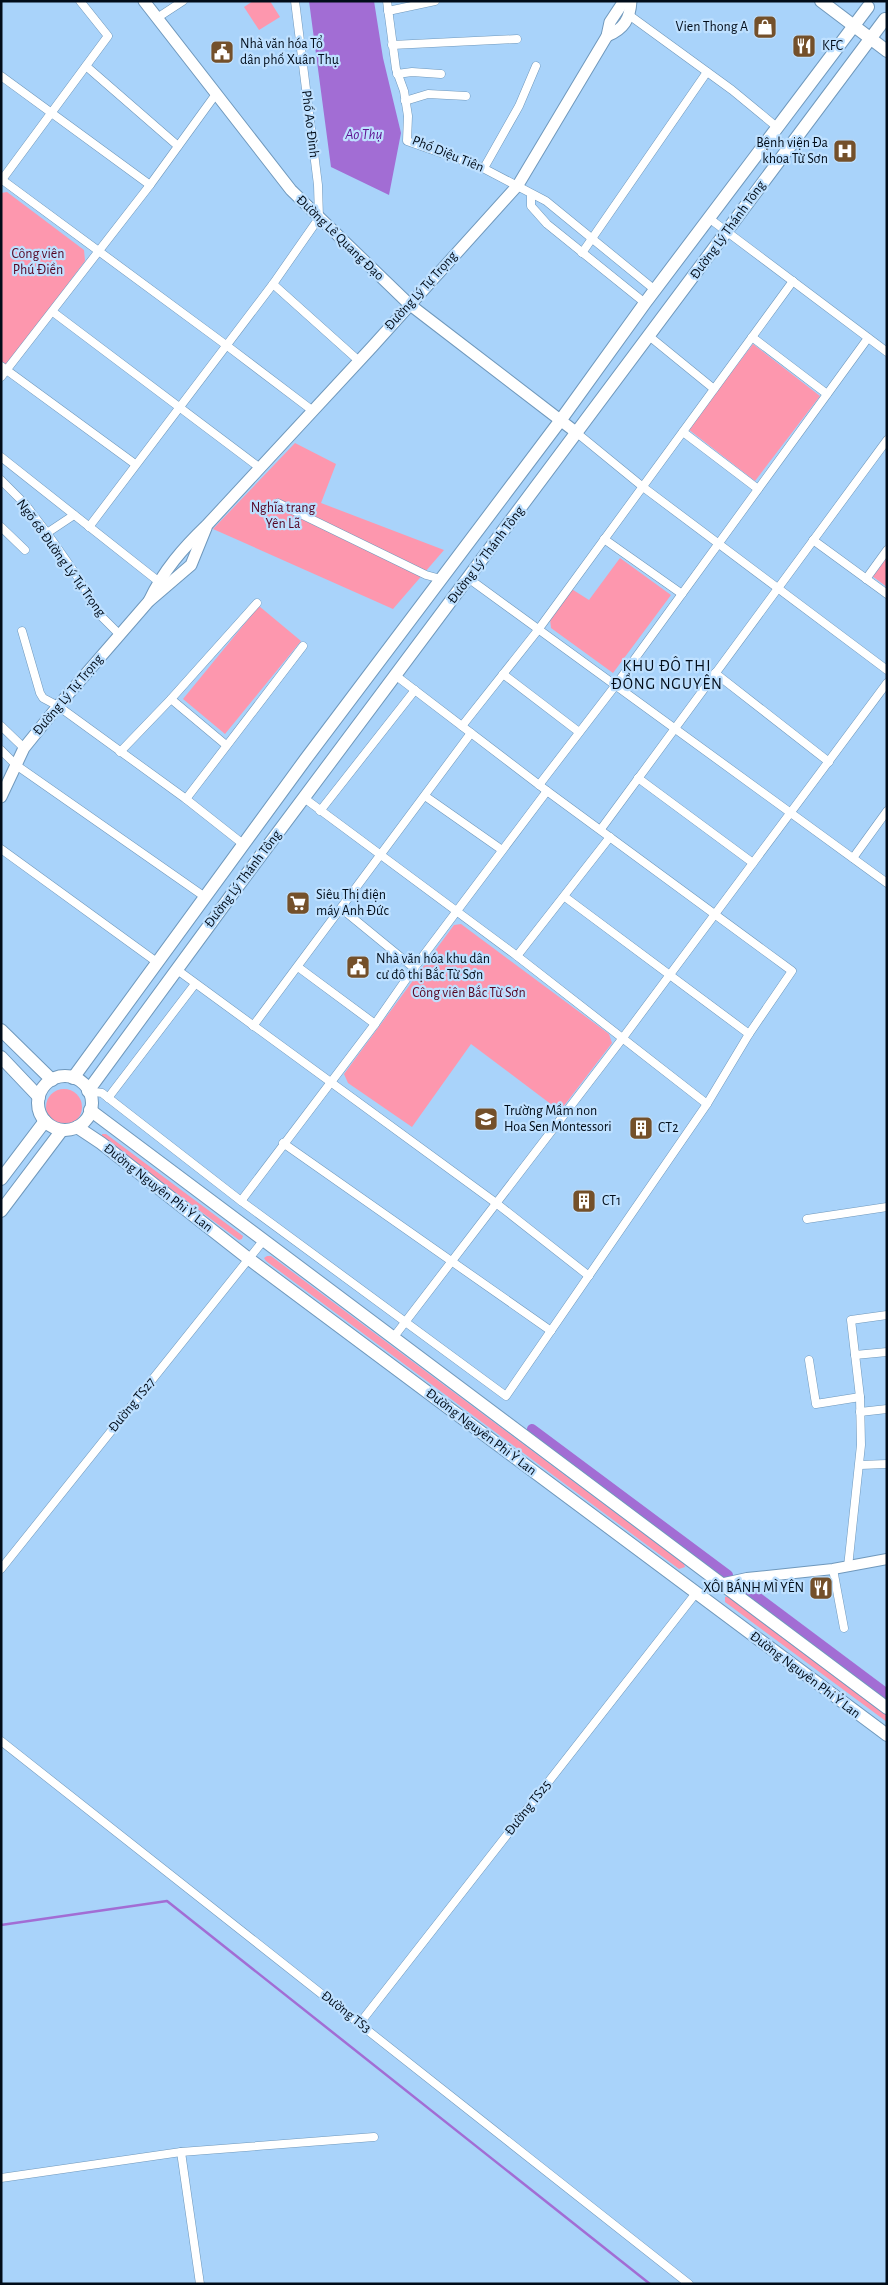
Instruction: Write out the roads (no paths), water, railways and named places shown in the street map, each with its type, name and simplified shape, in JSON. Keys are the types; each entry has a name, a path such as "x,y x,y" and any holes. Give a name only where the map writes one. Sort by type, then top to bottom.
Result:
{"main road":[{"name":"Đường Lê Quang Đạo","path":"144,1 291,190 409,304 577,434"},
{"name":"Đường Lý Tự Trọng","path":"149,601 158,581 180,550 207,525 313,412 518,185 608,36 610,22 624,1"},
{"path":"629,15 631,1"},
{"path":"822,1 887,51"},
{"path":"865,4 886,20"},
{"name":"Đường Lý Thánh Tông","path":"73,1078 226,868 560,421 645,303 854,26 865,4"},
{"name":"Đường Lý Tự Trọng","path":"608,36 621,30 629,15"},
{"name":"Đường Lý Thánh Tông","path":"88,1091 242,880 577,434 793,140 870,38 886,20"},
{"path":"778,128 793,140"},
{"name":"Đường Lý Tự Trọng","path":"1,797 24,748 58,706 149,601 191,566 207,525"},
{"path":"226,868 242,880"},
{"path":"1,1030 52,1080"},
{"path":"1,1057 39,1097"},
{"path":"62,1077 73,1078 83,1084 88,1091 91,1103 90,1110 86,1120 77,1127 62,1130 53,1127 45,1121 39,1109 39,1097 44,1086 52,1080 62,1077"},
{"name":"Đường Nguyên Phi Ỷ Lan","path":"90,1110 887,1708"},
{"path":"1,1179 45,1121"},
{"name":"Đường Nguyên Phi Ỷ Lan","path":"77,1127 101,1143 249,1259 887,1735"},
{"path":"1,1211 62,1130"},
{"path":"696,1593 720,1584"}],"street":[{"path":"80,1 108,36 2,180 226,345 313,412"},
{"path":"157,18 183,1"},
{"name":"Phố Ao Đình","path":"295,1 318,185 319,218"},
{"name":"Phố Diệu Tiên","path":"387,1 392,45 408,116 407,141 484,168 518,185 531,195 546,201 655,290"},
{"path":"388,11 435,1"},
{"path":"629,15 707,72 778,128"},
{"path":"392,45 517,39"},
{"path":"86,66 178,146"},
{"path":"484,168 519,106 536,66"},
{"path":"398,74 412,72 441,74"},
{"path":"582,252 707,72"},
{"path":"1,76 150,185"},
{"path":"1,377 4,368 53,312 150,185 216,94"},
{"path":"405,101 428,94 466,96"},
{"name":"Phố Diệu Tiên","path":"531,195 531,206 547,224 645,303"},
{"path":"89,527 273,284 319,218"},
{"path":"710,219 887,352"},
{"path":"462,726 538,630 793,281"},
{"path":"273,284 359,361"},
{"path":"53,312 260,468"},
{"path":"649,336 714,389"},
{"path":"752,337 827,394"},
{"path":"539,785 615,686 868,338"},
{"path":"4,368 135,464"},
{"path":"683,432 758,489"},
{"path":"577,434 887,670"},
{"path":"601,829 778,587 885,445"},
{"path":"1,457 158,581"},
{"name":"Ngõ 68 Đường Lý Tự Trọng","path":"1,480 25,504 75,573 100,615 120,635"},
{"path":"278,503 426,575 442,579"},
{"path":"47,533 74,515"},
{"path":"1,527 25,550"},
{"path":"604,539 682,594"},
{"path":"813,540 887,594"},
{"path":"866,579 887,550"},
{"path":"468,578 887,883"},
{"path":"120,752 171,699 257,603"},
{"path":"22,631 43,698 58,706 186,799 244,844"},
{"path":"186,799 302,646"},
{"path":"715,673 829,762"},
{"path":"503,674 579,732"},
{"path":"88,1091 102,1093 241,1201 506,1396 708,1104 749,1034 792,971 601,829 547,792 395,675"},
{"path":"393,1338 622,1039 887,683"},
{"path":"320,811 414,690"},
{"path":"171,699 226,745"},
{"path":"1,726 24,748"},
{"path":"253,1026 472,734"},
{"path":"1,750 16,765 205,897"},
{"path":"638,778 753,863"},
{"path":"241,1201 547,792"},
{"path":"426,796 502,850"},
{"path":"304,798 380,857 518,956 622,1039 708,1104"},
{"path":"852,858 887,811"},
{"path":"518,956 610,837"},
{"path":"1,849 158,963"},
{"path":"565,897 749,1034"},
{"path":"342,909 414,968"},
{"path":"298,967 375,1024"},
{"path":"176,970 496,1203 589,1276"},
{"path":"108,1098 196,984"},
{"path":"283,1143 451,1263 551,1331"},
{"path":"807,1219 887,1207"},
{"name":"Đường TS27","path":"1,1570 263,1241"},
{"path":"848,1567 860,1465 860,1397 851,1320 887,1315"},
{"path":"855,1355 887,1352"},
{"path":"809,1360 816,1404 860,1397"},
{"path":"860,1412 887,1408"},
{"path":"860,1465 887,1464"},
{"path":"720,1584 748,1578 848,1567 887,1559"},
{"path":"833,1569 844,1628"},
{"name":"Đường TS25","path":"360,2024 696,1593"},
{"name":"Đường TS3","path":"1,1741 689,2284"},
{"path":"1,2178 181,2152 374,2137"},
{"path":"181,2152 200,2284"}],"water":[{"name":"Ao Thụ","path":"309,1 374,1 383,58 401,133 389,195 331,167"}],"waterway":[{"path":"532,1429 728,1575"},
{"path":"744,1587 887,1694"},
{"path":"1,1925 167,1901 650,2284"}],"place":[{"name":"Vien Thong A","path":"765,27"},
{"name":"KFC","path":"804,46"},
{"name":"Nhà văn hóa Tổ dân phố Xuân Thụ","path":"222,52"},
{"name":"Bệnh viện Đa khoa Từ Sơn","path":"845,151"},
{"name":"Siêu Thị điện máy Anh Đức","path":"298,903"},
{"name":"Nhà văn hóa khu dân cư đô thị Bắc Từ Sơn","path":"358,967"},
{"name":"Trường Mầm non Hoa Sen Montessori","path":"486,1119"},
{"name":"CT2","path":"641,1128"},
{"name":"CT1","path":"584,1201"},
{"name":"XÔI BÁNH MÌ YÊN","path":"821,1588"}],"district":[{"name":"KHU ĐÔ THỊ ĐỒNG NGUYÊN","path":"667,675"}],"park label":[{"name":"Công viên Phú Điền","path":"38,262"},
{"name":"Nghĩa trang Yên Lã","path":"283,516"},
{"name":"Công viên Bắc Từ Sơn","path":"469,993"}]}
